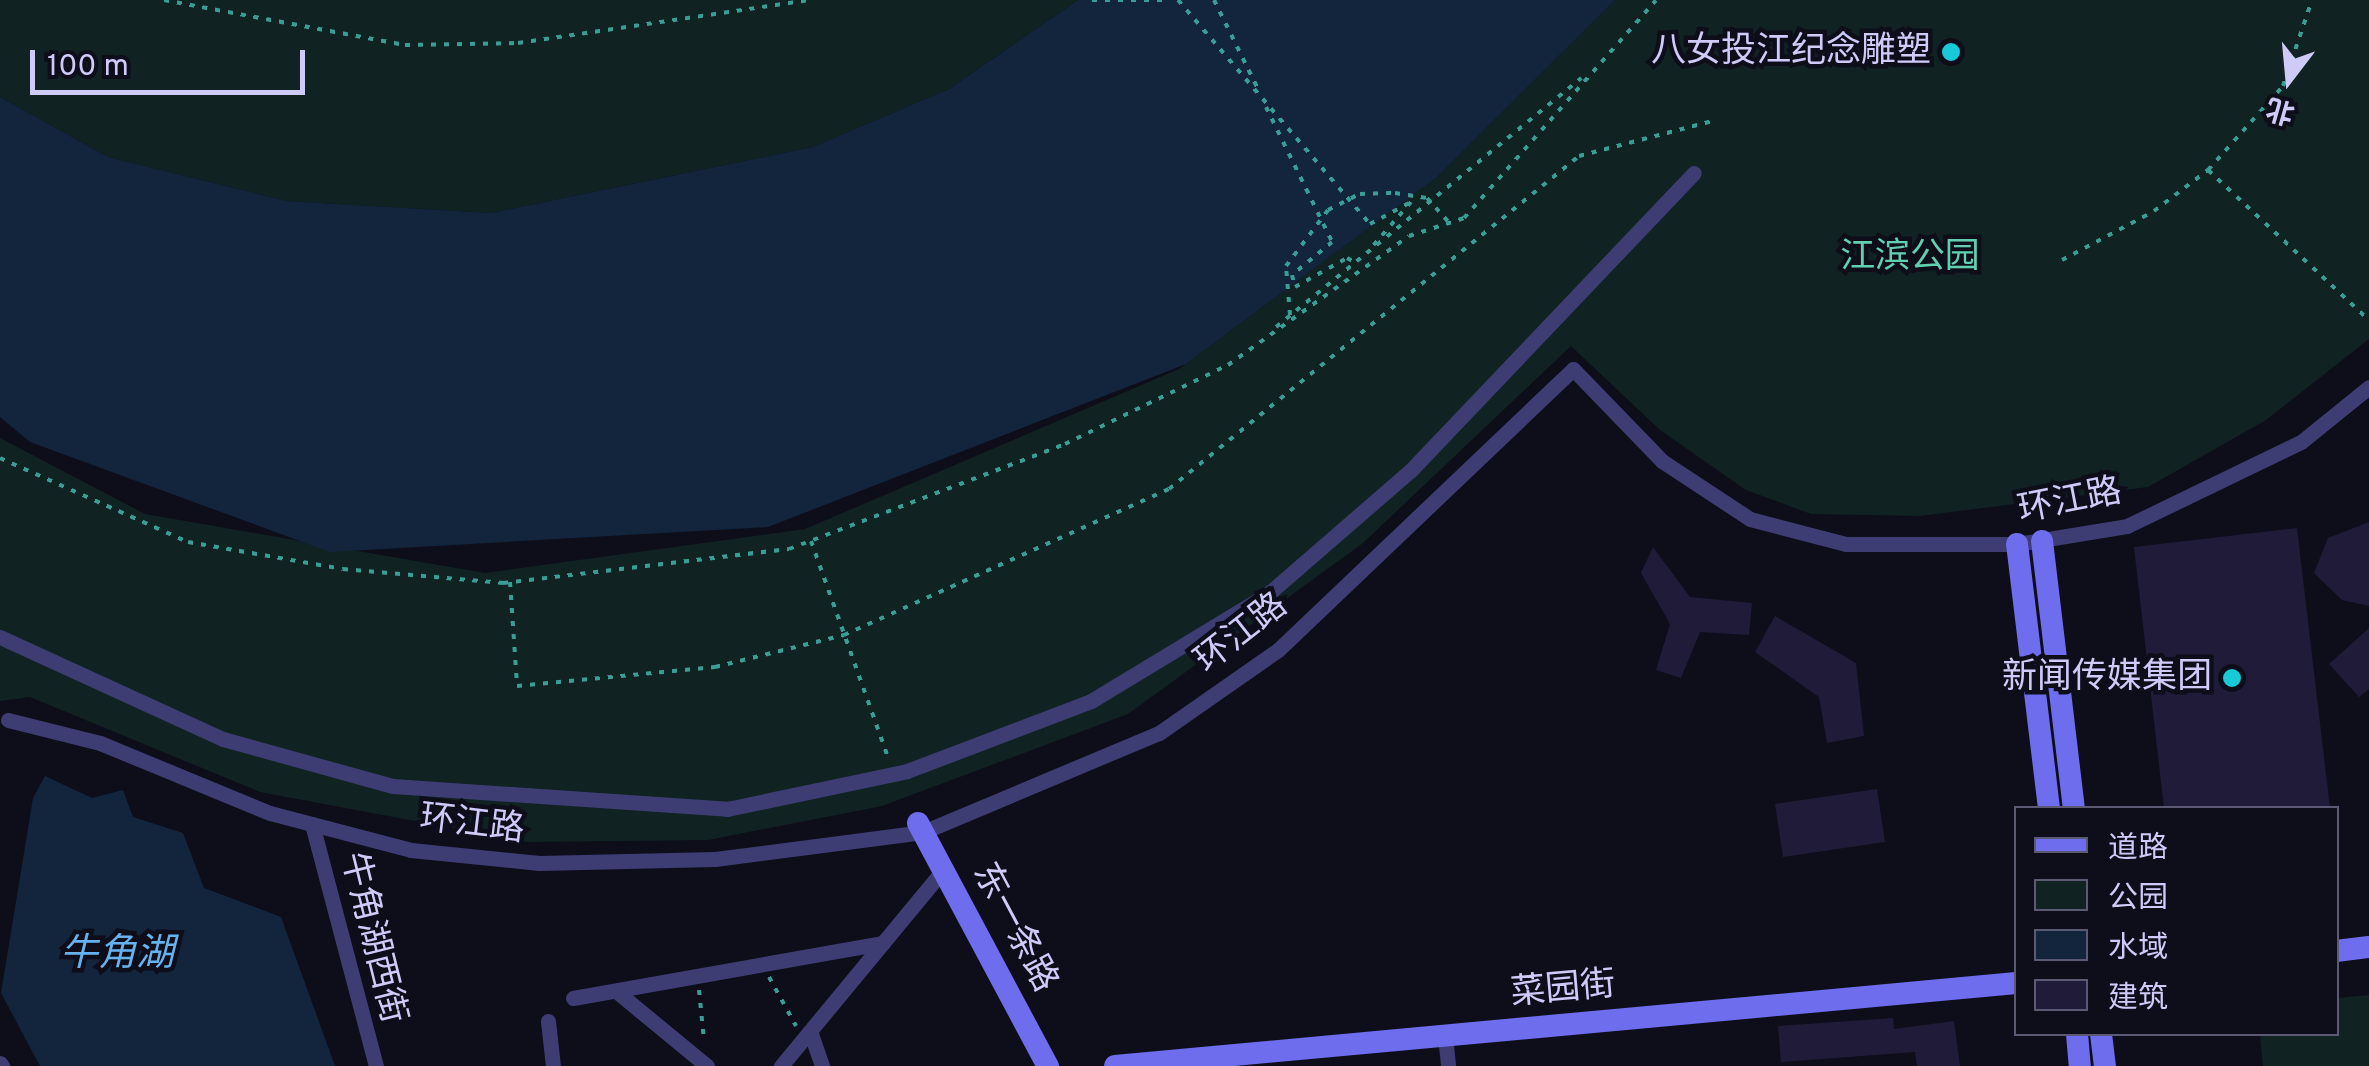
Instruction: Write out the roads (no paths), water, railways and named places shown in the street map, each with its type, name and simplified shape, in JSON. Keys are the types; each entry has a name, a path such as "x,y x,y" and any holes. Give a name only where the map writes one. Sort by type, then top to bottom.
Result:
{"street":[{"path":"0,637 223,739 393,786 728,809 894,774 1091,701 1270,593 1410,470 1694,173"},
{"name":"环江路","path":"8,720 100,743 312,824 411,850 539,864 715,858 920,827 1160,733 1278,650 1573,369 1662,460 1750,518 1846,544 2016,544 2128,526 2301,442 2369,387"},
{"path":"2042,540 2074,806"},
{"path":"2016,544 2049,806"},
{"name":"牛角湖西街","path":"312,824 376,1066"},
{"name":"东一条路","path":"920,827 1048,1066"},
{"path":"781,1066 944,870"},
{"path":"572,998 883,943"},
{"path":"2339,951 2369,948"},
{"name":"菜园街","path":"1115,1066 2014,982"},
{"path":"616,991 707,1066"},
{"path":"548,1020 553,1066"},
{"path":"807,1035 822,1066"},
{"path":"1445,1036 1448,1066"},
{"path":"2076,1036 2080,1066"},
{"path":"2101,1036 2105,1066"}],"water":[{"path":"1078,0 1615,0 1436,178 1186,364 768,527 330,552 30,442 0,417 0,97 108,157 286,201 491,213 813,147 949,89"},
{"name":"牛角湖","path":"45,776 92,798 123,790 133,817 183,833 204,888 281,917 335,1066 40,1066 1,993 33,798"}],"place":[{"name":"八女投江纪念雕塑","path":"1951,52"},
{"name":"新闻传媒集团","path":"2232,678"}],"park label":[{"name":"江滨公园","path":"1910,258"}]}
